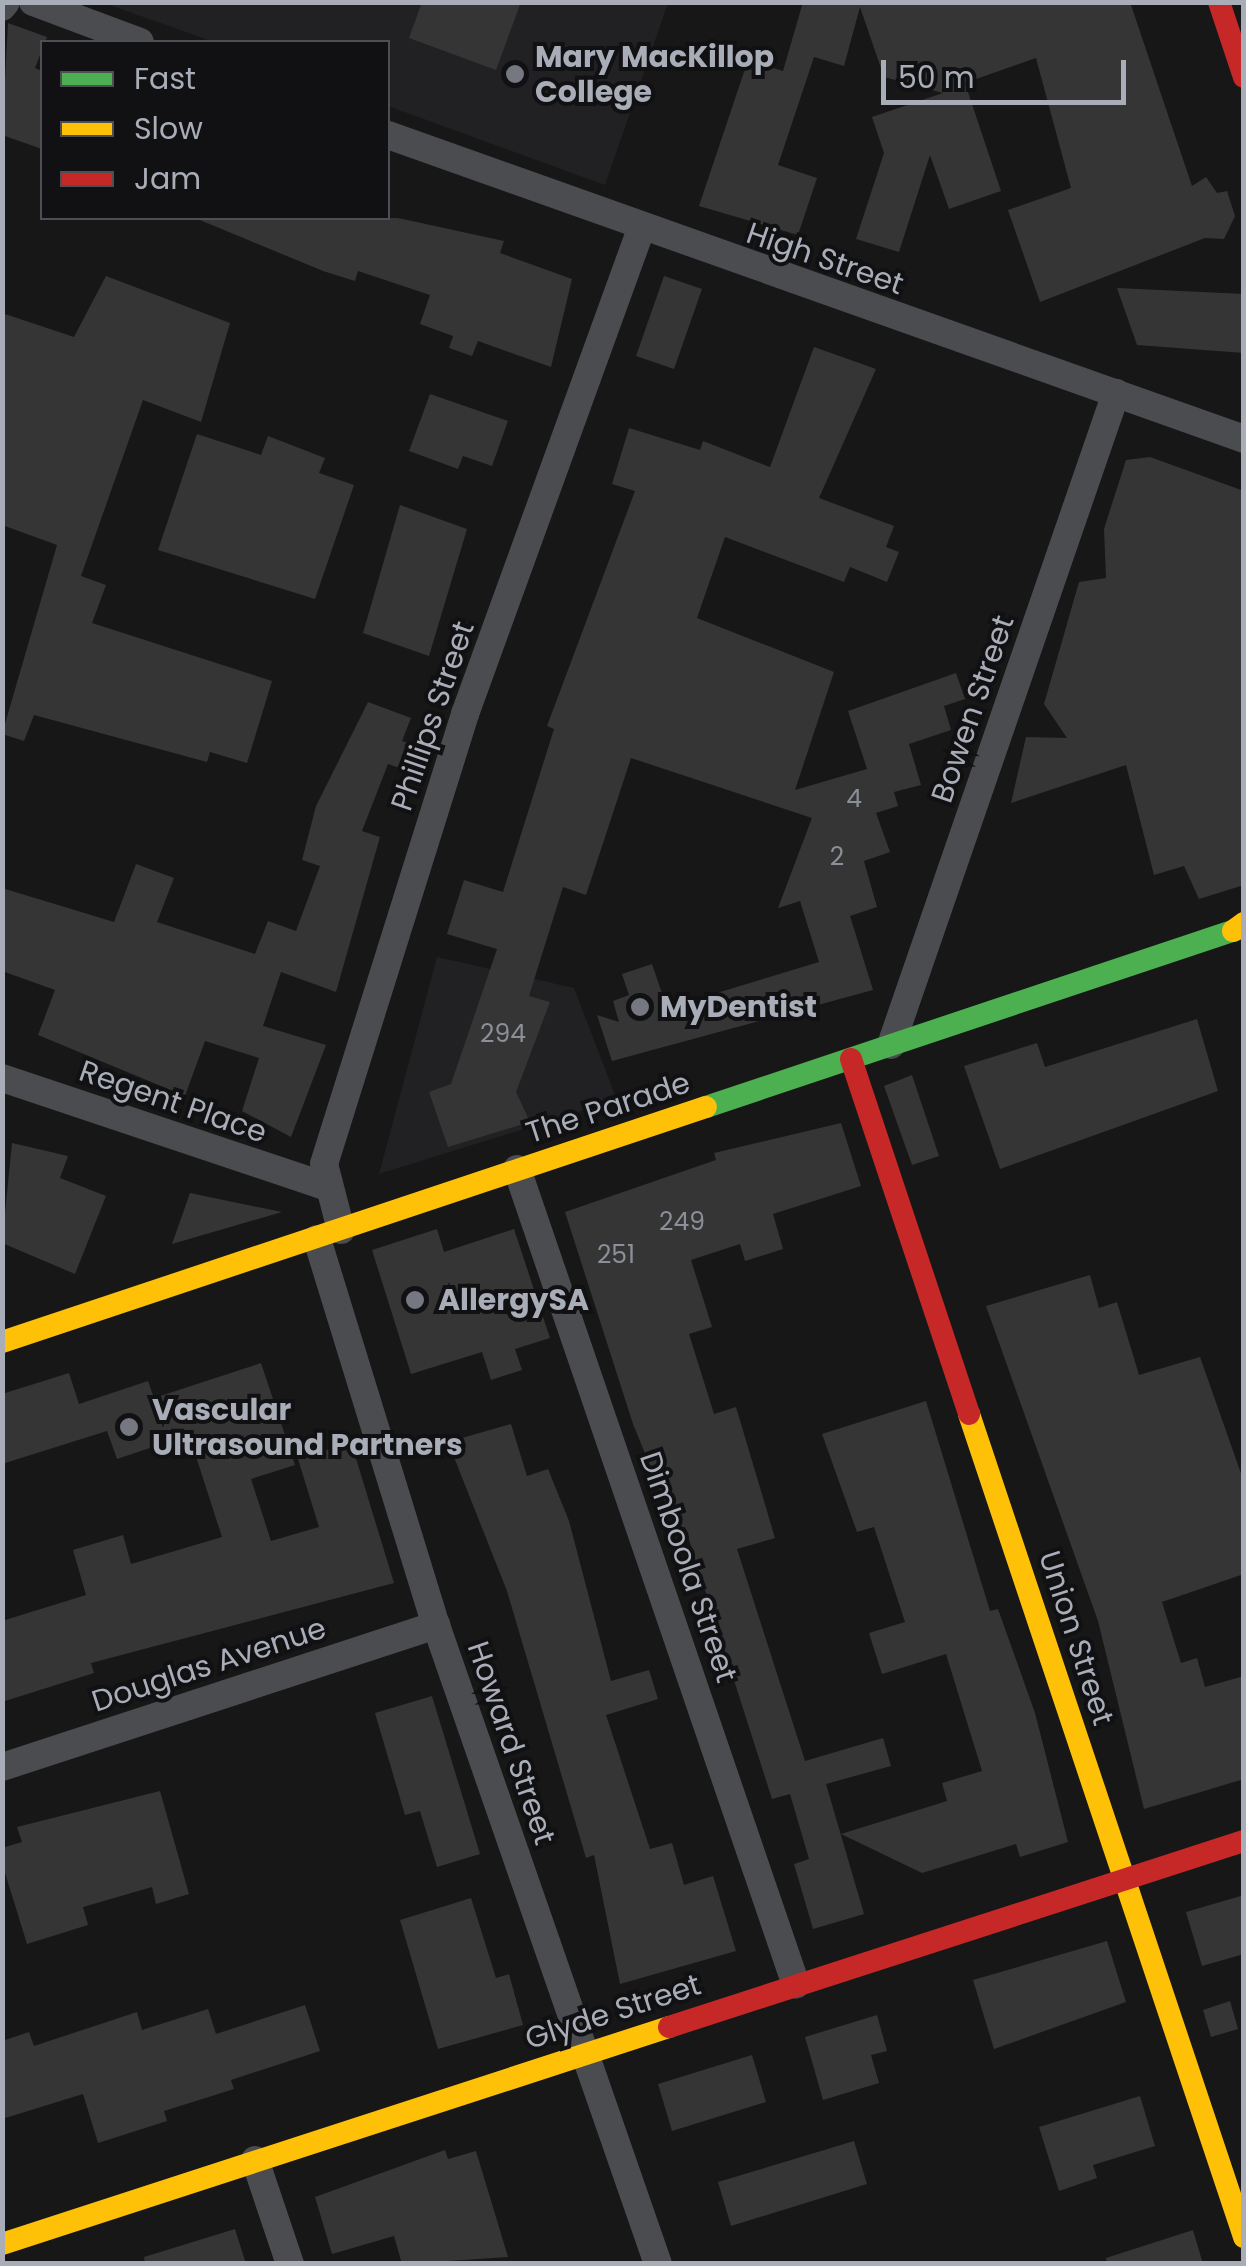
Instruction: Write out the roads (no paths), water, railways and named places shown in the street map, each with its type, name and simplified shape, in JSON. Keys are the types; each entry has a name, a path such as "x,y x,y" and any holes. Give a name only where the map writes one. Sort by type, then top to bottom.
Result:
{"main road":[{"path":"1219,2 1244,77"},
{"name":"The Parade","path":"2,1342 1241,926"},
{"name":"Union Street","path":"851,1059 1244,2237"},
{"name":"Glyde Street","path":"2,2244 583,2052 1244,1841"}],"street":[{"path":"32,2 135,40"},
{"name":"High Street","path":"390,136 641,230 1244,440"},
{"name":"Phillips Street","path":"324,1186 465,714 641,230"},
{"name":"Bowen Street","path":"891,1045 1116,393"},
{"name":"Regent Place","path":"2,1078 324,1186"},
{"name":"Dimboola Street","path":"517,1169 796,1986"},
{"path":"324,1186 329,1234"},
{"name":"Howard Street","path":"329,1234 436,1625 658,2264"},
{"name":"Douglas Avenue","path":"2,1767 436,1625"},
{"path":"255,2160 290,2264"}],"place":[{"name":"Mary MacKillop College","path":"515,74"},
{"name":"MyDentist","path":"640,1007"},
{"name":"AllergySA","path":"415,1300"},
{"name":"Vascular Ultrasound Partners","path":"129,1427"}]}
